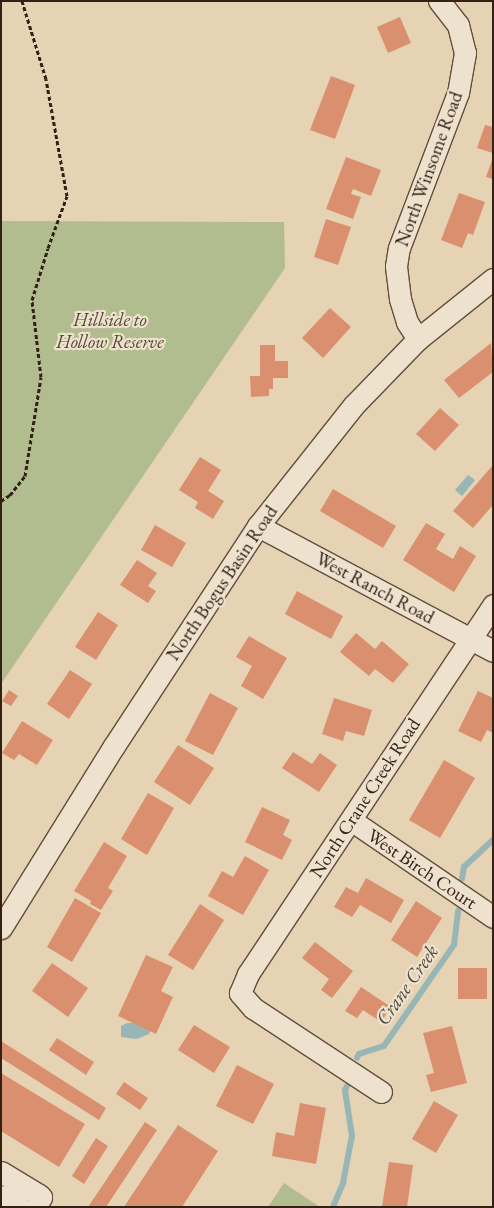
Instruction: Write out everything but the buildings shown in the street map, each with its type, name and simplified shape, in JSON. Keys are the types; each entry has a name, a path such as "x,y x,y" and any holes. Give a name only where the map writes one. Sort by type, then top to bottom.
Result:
{"street":[{"name":"North Winsome Road","path":"418,339 407,322 400,299 396,266 399,248 458,93 465,53 458,25 439,1"},
{"name":"North Bogus Basin Road","path":"1,928 114,746 258,526 353,406 418,339 493,279"},
{"name":"West Ranch Road","path":"258,526 493,650"},
{"name":"North Crane Creek Road","path":"382,1092 253,1008 240,993 248,974 493,605"},
{"name":"West Birch Court","path":"351,820 493,917"},
{"path":"1,1172 38,1202"},
{"path":"1,1196 19,1207"}],"path":[{"path":"1,501 10,495 25,476 41,377 32,300 67,196 46,79 22,1"}],"green space":[{"name":"Hillside to Hollow Reserve","path":"1,221 284,222 285,268 1,684"},
{"path":"284,1183 320,1207 268,1207"}],"water":[{"path":"468,475 475,480 462,496 455,490"},
{"path":"127,1023 137,1023 151,1030 149,1034 137,1039 121,1037 121,1026"}],"waterway":[{"name":"Crane Creek","path":"462,879 464,867 493,840"},
{"name":"Crane Creek","path":"357,1058 359,1054 384,1046 454,945 458,911"},
{"name":"Crane Creek","path":"333,1207 343,1183 352,1136 345,1091 347,1086"}]}
